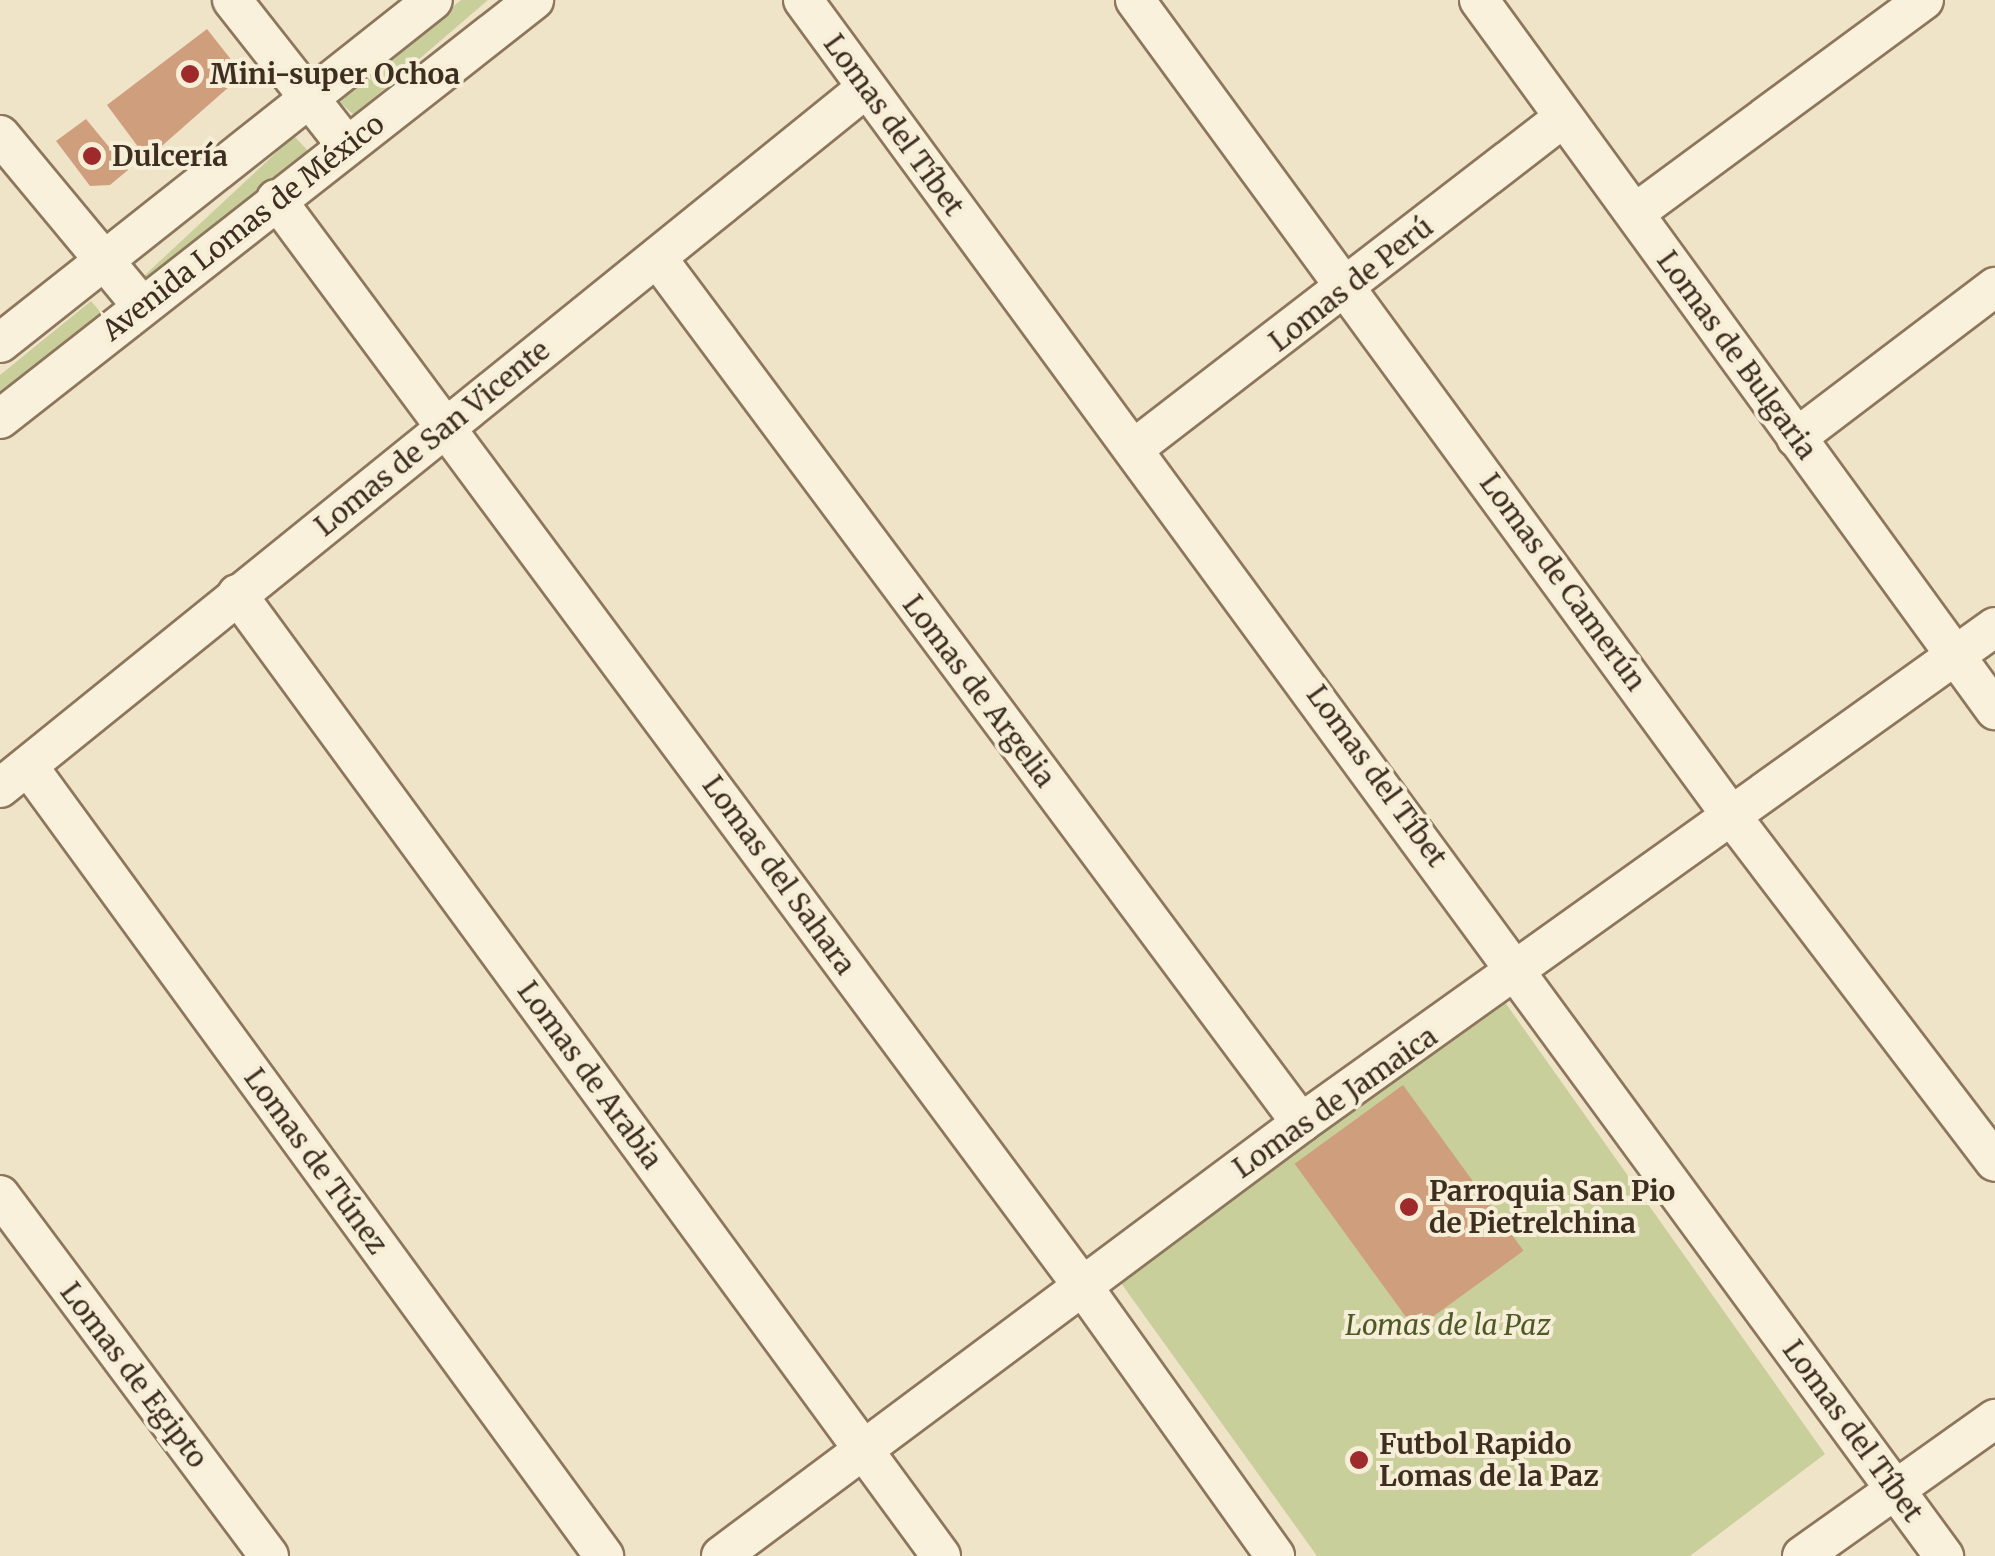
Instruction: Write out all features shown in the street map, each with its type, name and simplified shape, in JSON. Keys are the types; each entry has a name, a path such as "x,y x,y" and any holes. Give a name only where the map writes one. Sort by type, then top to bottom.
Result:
{"street":[{"path":"232,0 346,145"},
{"name":"Avenida Lomas de México","path":"0,343 313,99 433,0"},
{"name":"Avenida Lomas de México","path":"0,419 534,0"},
{"name":"Lomas del Tíbet","path":"803,0 865,89 1136,447 1521,972 1944,1556"},
{"name":"Lomas de Camerún","path":"1135,0 1350,286 1732,818 1995,1162"},
{"name":"Lomas de Bulgaria","path":"1479,0 1995,710"},
{"path":"1635,213 1924,0"},
{"name":"Lomas de San Vicente","path":"14,777 865,89"},
{"name":"Lomas de Perú","path":"1136,447 1350,286 1563,118"},
{"path":"0,135 142,306"},
{"name":"Lomas del Sahara","path":"276,199 447,424 1084,1288 1274,1556"},
{"name":"Lomas de Argelia","path":"658,259 1301,1123"},
{"path":"1796,438 1995,287"},
{"name":"Lomas de Arabia","path":"238,594 942,1556"},
{"name":"Lomas de Jamaica","path":"720,1556 1301,1123 1521,972 1995,627"},
{"name":"Lomas de Túnez","path":"14,777 604,1556"},
{"name":"Lomas de Egipto","path":"0,1195 269,1556"},
{"path":"1802,1556 1995,1419"}],"green space":[{"path":"461,0 488,0 354,115 338,101"},
{"path":"294,136 308,151 155,295 140,279"},
{"path":"91,301 103,315 0,401 0,375"},
{"name":"Lomas de la Paz","path":"1502,998 1825,1454 1690,1556 1317,1556 1118,1279"}],"building":[{"name":"Mini-super Ochoa","path":"207,29 233,62 230,86 147,159 107,105"},
{"name":"Dulcería","path":"86,119 128,170 110,185 90,186 56,141"},
{"name":"Parroquia San Pio de Pietrelchina","path":"1403,1085 1523,1251 1415,1330 1295,1164"}],"place":[{"name":"Mini-super Ochoa","path":"190,74"},
{"name":"Dulcería","path":"92,156"},
{"name":"Parroquia San Pio de Pietrelchina","path":"1409,1207"},
{"name":"Futbol Rapido Lomas de la Paz","path":"1359,1460"}]}
